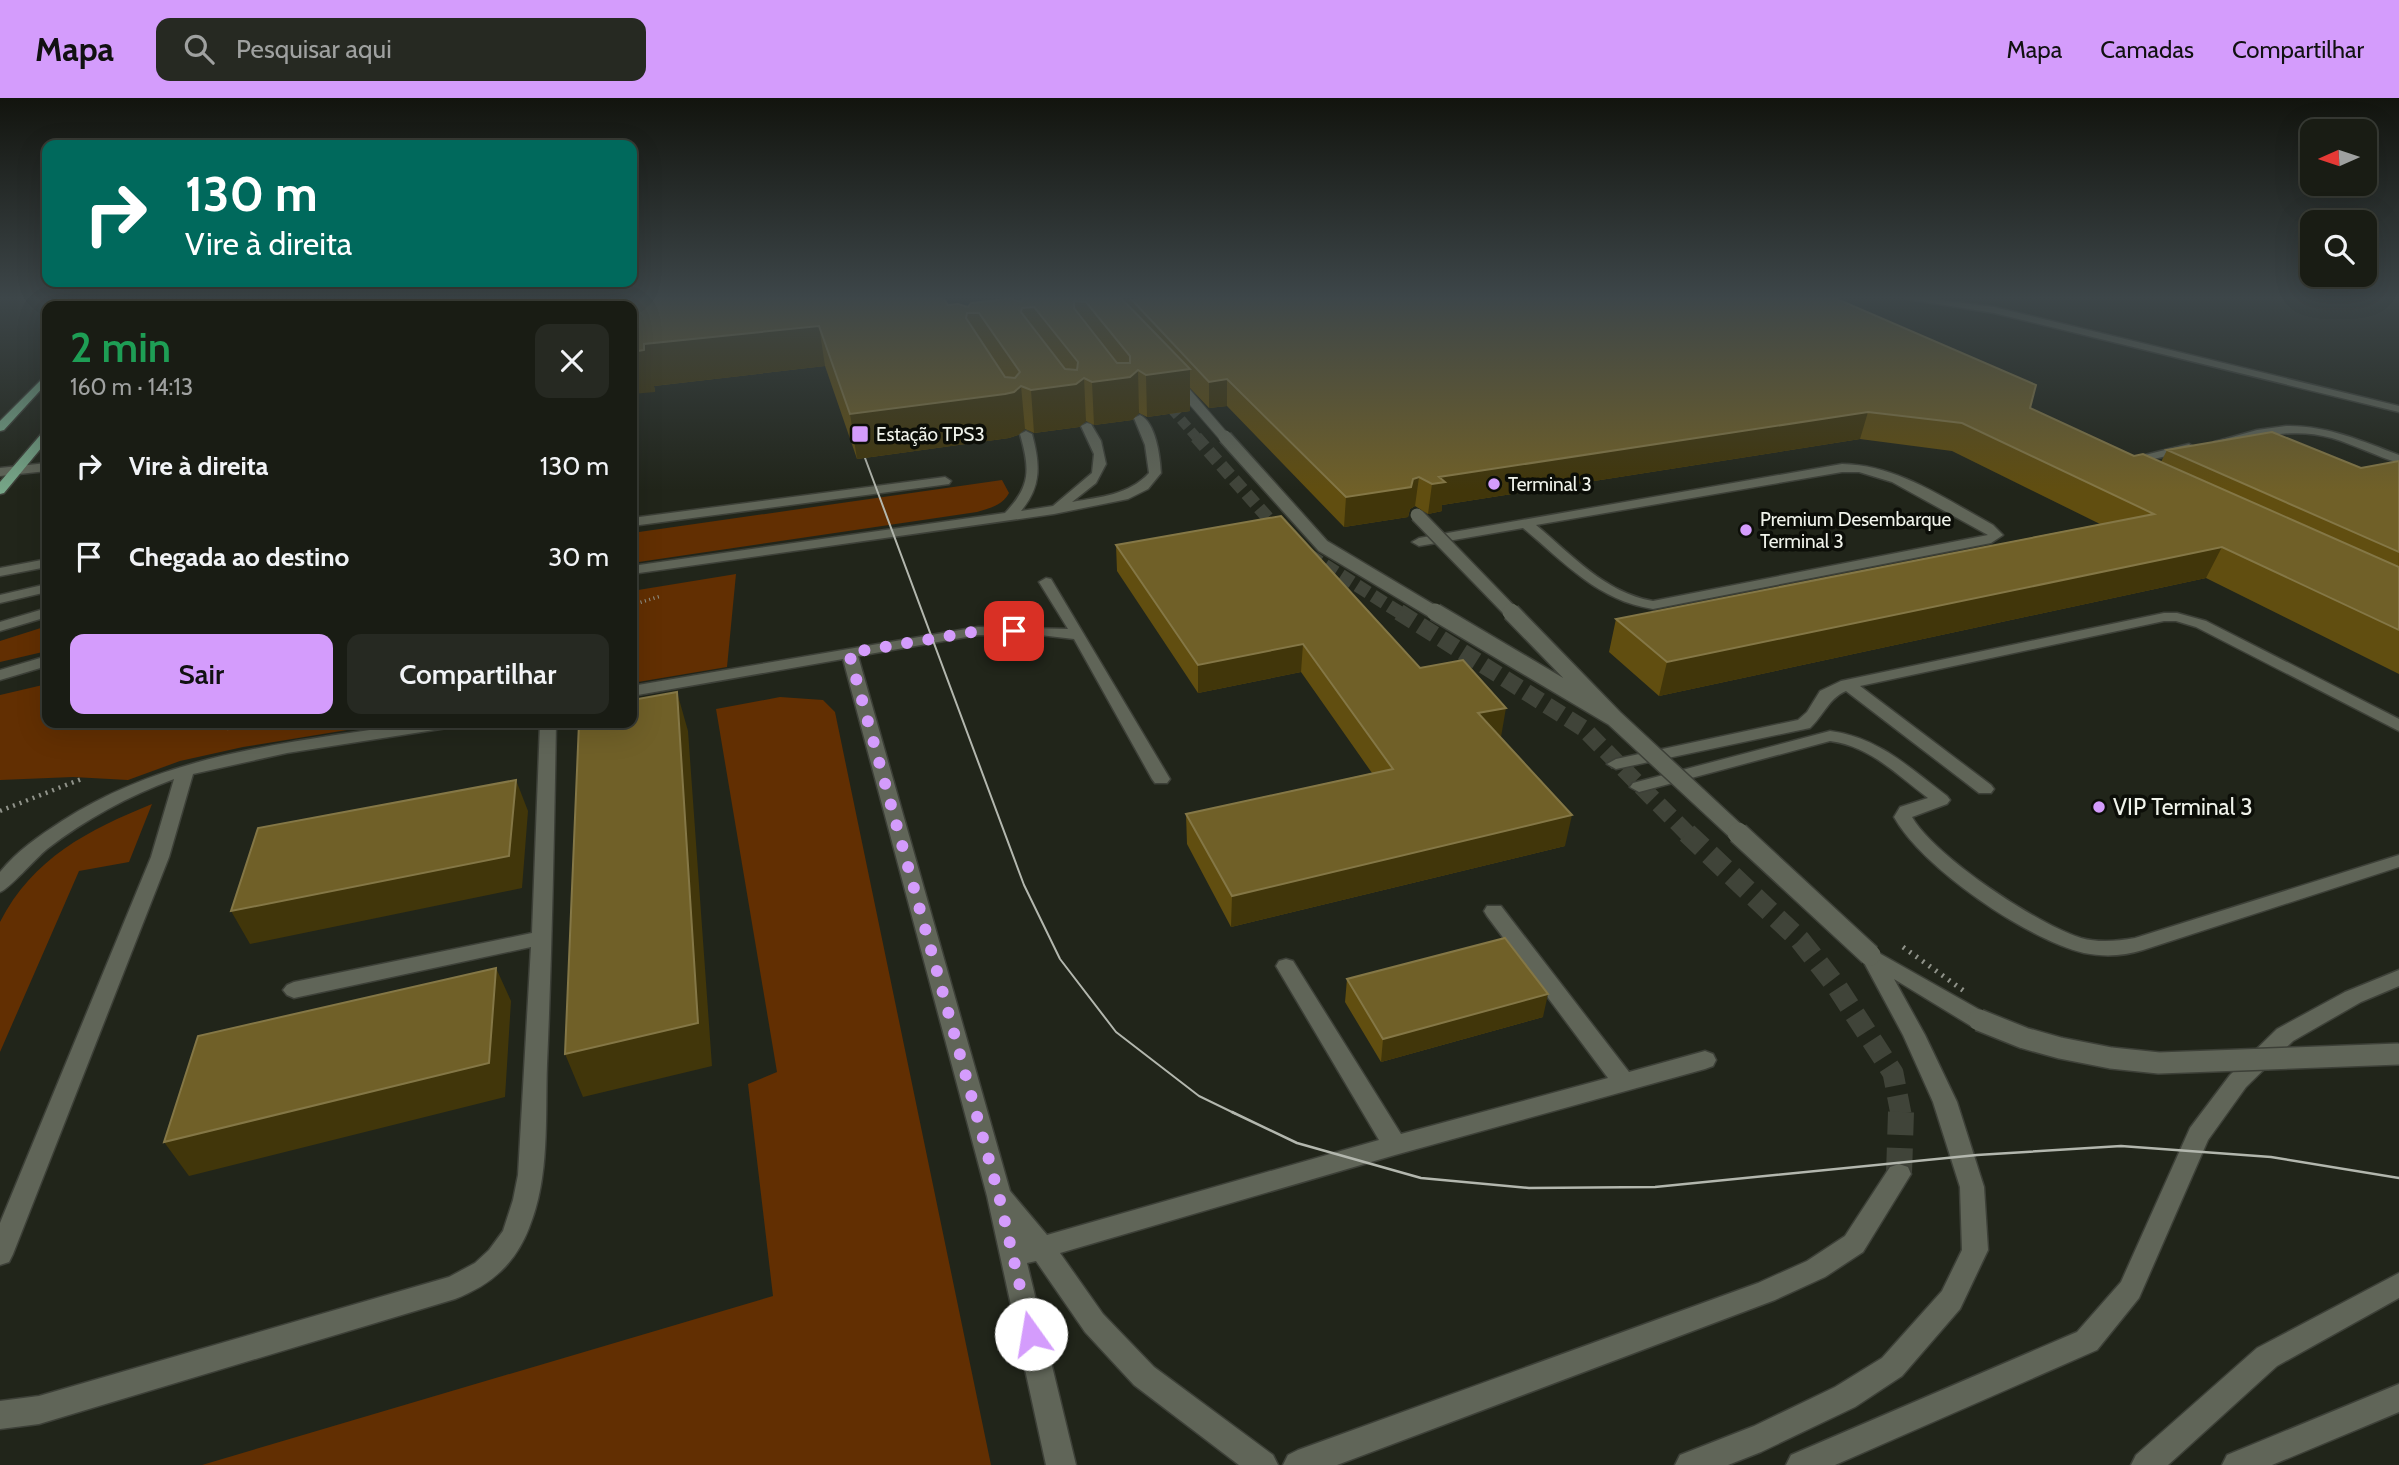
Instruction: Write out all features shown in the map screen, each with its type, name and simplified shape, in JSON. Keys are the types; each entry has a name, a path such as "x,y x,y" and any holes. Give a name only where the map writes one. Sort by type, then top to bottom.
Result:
{"main road":[{"path":"0,428 42,382"},
{"path":"0,490 42,439"}],"street":[{"path":"2210,363 2399,409"},
{"path":"1162,364 1303,526 1323,545 1614,718"},
{"path":"637,569 1054,510 1124,496 1144,486 1155,473 1155,458 1140,418"},
{"path":"1054,510 1097,476 1102,462 1100,448 1087,426"},
{"path":"2132,474 2126,469 2126,461 2293,428 2330,435 2399,459"},
{"path":"1009,516 1024,502 1033,484 1034,462 1026,434"},
{"path":"1419,542 1525,523 1851,467 1883,474 1988,528 1996,535 1991,539 1645,605 1616,596 1525,523"},
{"path":"0,472 42,468"},
{"path":"637,521 945,481"},
{"path":"1417,515 1614,718 1870,955 1979,1020 2024,1038 2111,1058 2159,1063 2399,1054"},
{"path":"0,572 42,564"},
{"path":"1046,582 1161,779"},
{"path":"0,599 42,589"},
{"path":"0,627 42,614"},
{"path":"1616,764 1804,724 1814,715 1826,694 1847,684 2164,617 2177,617 2202,624 2399,726"},
{"path":"637,690 978,631 1040,631 1079,635"},
{"path":"849,653 999,1196 1061,1465"},
{"path":"0,675 42,662"},
{"path":"1847,684 1984,789"},
{"path":"0,886 39,846 85,814 130,790 186,770 418,728"},
{"path":"0,1415 39,1410 455,1287 488,1268 516,1232 525,1208 530,1175 542,938 548,728"},
{"path":"1639,787 1830,736 1857,739 1941,800 1906,811 1903,817 1909,831 1974,884 2029,923 2079,944 2109,950 2136,945 2399,861"},
{"path":"0,1254 160,857 186,770"},
{"path":"1494,911 1623,1081"},
{"path":"294,990 542,938"},
{"path":"1690,1465 1760,1438 1845,1397 1892,1367 1951,1300 1975,1250 1972,1187 1945,1102 1914,1035 1870,955"},
{"path":"1286,966 1395,1144"},
{"path":"1801,1465 2087,1341 2130,1290 2198,1135 2238,1081 2284,1035 2353,997 2399,978"},
{"path":"1013,1256 1395,1144 1705,1060"},
{"path":"1298,1465 1753,1297 1816,1269 1854,1244 1899,1174"},
{"path":"999,1196 1041,1247 1094,1323 1144,1376 1263,1465"},
{"path":"2146,1465 2267,1357 2399,1285"},
{"path":"2237,1465 2399,1398"}],"path":[{"path":"1892,939 1973,995"}],"shaded area":[{"path":"1002,480 1009,493 995,506 977,512 637,562 637,532"},
{"path":"736,574 727,667 637,682 637,590"},
{"path":"42,628 42,652 0,662 0,641"},
{"path":"42,685 42,728 359,728 243,747 180,761 128,780 73,777 0,780 0,695"},
{"path":"780,697 823,700 835,712 991,1465 202,1465 773,1296 748,1084 777,1072 716,709"},
{"path":"152,804 129,862 79,871 0,1052 0,922 13,900 46,863 64,849 106,824"}],"building":[{"path":"832,363 996,363 1005,377 1015,378 1020,372 1014,363 1060,363 1065,369 1077,370 1078,363 1184,363 1190,369 1146,375 1138,370 1130,377 1092,382 1084,378 1076,384 1031,390 1021,386 1014,392 1005,394 850,414"},
{"path":"1191,363 1985,363 2036,385 2030,408 2134,456 2143,454 2399,567 2399,630 2222,547 1667,662 1616,619 2154,514 1962,423 1868,412 1439,477 1445,482 1432,484 1419,477 1413,479 1411,487 1346,497 1227,379 1209,382"},
{"path":"2272,432 2361,468 2399,461 2399,552 2167,450"},
{"path":"1281,516 1420,668 1463,660 1506,708 1478,713 1572,815 1232,896 1186,814 1393,769 1303,644 1198,665 1116,545"},
{"path":"677,692 698,1023 565,1054 579,728 637,728 637,699"},
{"path":"516,780 509,856 231,911 258,828"},
{"path":"1505,938 1548,994 1383,1039 1347,979"},
{"path":"496,968 489,1063 164,1142 198,1036"}],"tunnel":[{"path":"1161,397 1198,439"},
{"path":"1196,437 1284,536"},
{"path":"1309,555 1402,614"},
{"path":"1399,612 1583,728 1687,833"},
{"path":"1687,833 1800,940 1837,987 1893,1073 1901,1114"},
{"path":"1899,1174 1901,1114"}],"tram line":[{"path":"865,458 1024,885 1060,959 1116,1032 1199,1096 1236,1114"},
{"path":"1232,1112 1297,1143 1421,1178 1529,1188 1655,1187 1977,1155 2121,1146 2271,1157 2399,1178"}],"place":[{"name":"Estação TPS3","path":"860,434"},
{"name":"Terminal 3","path":"1494,484"},
{"name":"Premium Desembarque Terminal 3","path":"1746,530"},
{"name":"VIP Terminal 3","path":"2099,807"}],"route":[{"path":"1014,631 978,631 849,653 999,1196 1031,1334"}]}
